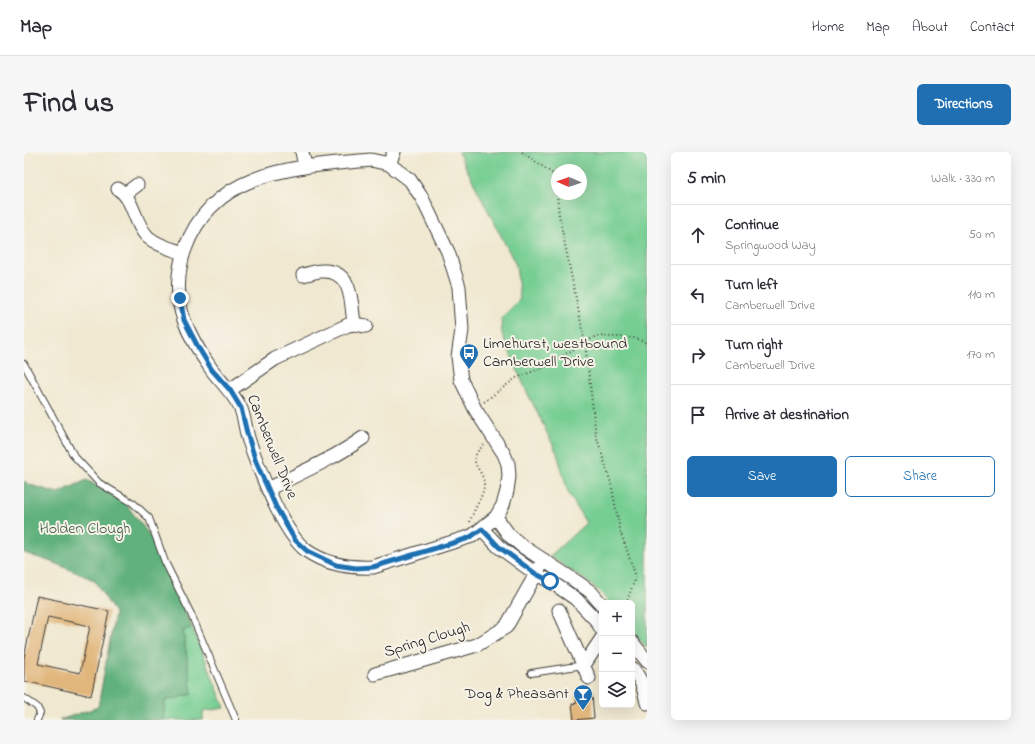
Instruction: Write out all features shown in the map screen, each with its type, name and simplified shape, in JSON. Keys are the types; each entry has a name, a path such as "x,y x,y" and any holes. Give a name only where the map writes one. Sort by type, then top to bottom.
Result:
{"street":[{"path":"302,152 305,166"},
{"path":"389,164 394,152"},
{"name":"Camberwell Drive","path":"371,160 389,164 410,180 418,192 448,252 459,287 462,330 458,357 461,380 475,409 494,436 508,464 509,476 504,505 496,517 477,533 373,567 356,568 336,565 307,551 295,540 276,507 254,455 241,408 230,390 212,370 184,320 178,279 183,253 188,239 203,214 240,185 273,172 305,166 371,160"},
{"path":"137,184 122,192 148,238 162,246 183,253"},
{"path":"230,390 275,358 348,325 360,325 349,288 344,278 332,272 321,271 303,275"},
{"path":"268,489 317,465 363,438"},
{"path":"496,517 509,535 592,592 599,600"},
{"path":"477,533 536,574 550,581 576,599 599,625"},
{"name":"Spring Clough","path":"375,674 477,645 506,627 544,560"},
{"path":"559,610 589,678"},
{"path":"584,666 599,643"},
{"path":"635,646 647,661"},
{"path":"635,672 644,687 647,703"}],"lane":[{"path":"24,364 74,456 99,483 133,503 149,518 165,562 191,614 236,720"},
{"path":"531,673 584,666"},
{"path":"24,698 37,707 40,713 37,720"}],"path":[{"path":"522,152 551,172"},
{"path":"558,200 559,215 585,343 596,435 611,483 620,530 636,577 627,600"},
{"path":"475,409 516,378 544,366 596,336 635,338 647,343"},
{"path":"477,533 470,526 471,519 484,486 474,462 474,458 476,453 494,436"}],"green space":[{"path":"458,152 647,152 647,648 635,633 635,600 607,600 590,583 550,556 586,523 568,492 557,453 525,388 502,334 501,319 520,299 516,265"},
{"name":"Holden Clough","path":"87,480 125,503 151,537 192,627 183,631 192,694 165,701 163,720 60,720 98,707 115,613 94,580 52,562 24,553 24,481 30,485 58,493"},
{"path":"192,627 225,708 203,711 203,720 163,720 165,701 192,694 183,630"}],"building":[{"path":"37,596 109,611 91,696 24,681 24,658","holes":["48,617 90,626 80,673 38,664"]},
{"name":"Dog & Pheasant","path":"592,694 594,718 574,720 572,704 577,703 576,696"}],"place":[{"name":"Limehurst, westbound Camberwell Drive","path":"469,370"},
{"name":"Dog & Pheasant","path":"583,711"}],"route":[{"path":"180,298 184,320 198,347 212,370 230,390 241,408 256,462 276,507 295,540 307,551 336,565 356,568 373,567 466,539 482,529 499,547 536,574 550,581"}]}
